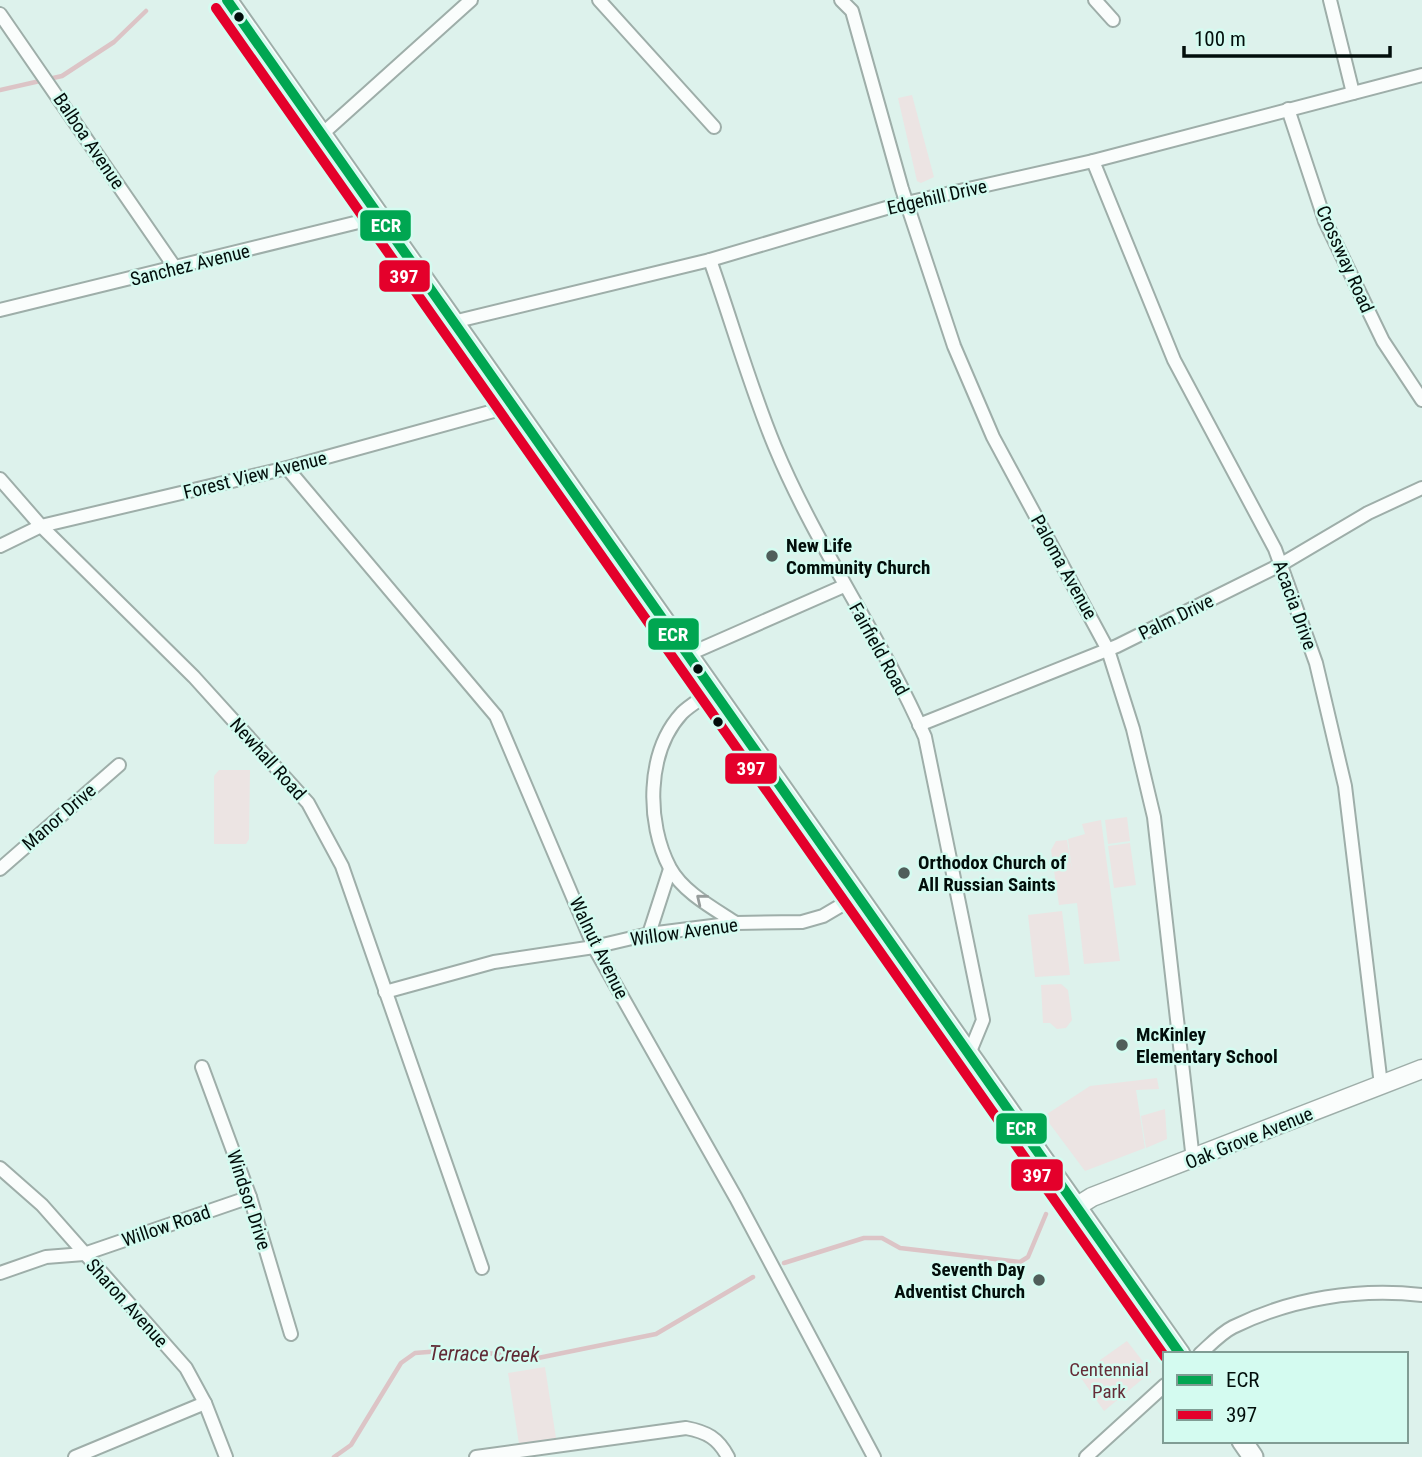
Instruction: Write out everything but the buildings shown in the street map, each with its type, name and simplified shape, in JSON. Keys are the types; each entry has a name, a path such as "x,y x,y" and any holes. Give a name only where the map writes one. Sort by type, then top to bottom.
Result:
{"main road":[{"path":"227,0 1179,1352"}],"street":[{"path":"321,135 471,0"},
{"path":"599,0 714,127"},
{"name":"Paloma Avenue","path":"842,0 852,11 907,203 954,346 993,437 1108,650 1133,729 1154,817 1193,1160"},
{"path":"1095,0 1113,20"},
{"path":"1330,0 1353,93"},
{"name":"Balboa Avenue","path":"0,14 176,269"},
{"name":"Edgehill Drive","path":"453,322 710,260 907,203 1093,161 1422,75"},
{"name":"Crossway Road","path":"1288,109 1325,221 1383,341 1422,400"},
{"name":"Acacia Drive","path":"1093,161 1174,360 1275,549 1316,663 1345,786 1381,1085"},
{"name":"Sanchez Avenue","path":"0,310 176,269 379,217"},
{"name":"Fairfield Road","path":"710,260 775,447 844,586 925,737 983,1020 969,1054"},
{"name":"Forest View Avenue","path":"0,546 41,526 287,468 512,405"},
{"name":"Walnut Avenue","path":"287,468 496,716 594,947 736,1198 874,1457"},
{"name":"Newhall Road","path":"0,478 41,526 194,677 308,803 342,866 482,1268"},
{"name":"Palm Drive","path":"919,725 1108,650 1280,565 1368,513 1422,488"},
{"path":"687,654 844,586"},
{"path":"713,691 682,714 664,743 653,783 655,827 670,869 699,900 736,923"},
{"name":"Manor Drive","path":"0,869 119,765"},
{"path":"649,934 670,869"},
{"name":"Willow Avenue","path":"385,992 494,962 594,947 649,934 736,923 802,922 823,916 858,896"},
{"name":"Windsor Drive","path":"202,1067 250,1197 291,1334"},
{"name":"Oak Grove Avenue","path":"1076,1207 1092,1197 1422,1069"},
{"name":"Sharon Avenue","path":"0,1168 42,1205 186,1368 205,1403 226,1457"},
{"name":"Willow Road","path":"0,1273 46,1257 84,1254 250,1197"},
{"path":"1202,1352 1231,1328 1301,1301 1381,1290 1422,1295"},
{"path":"1086,1457 1163,1387"},
{"path":"75,1457 205,1403"},
{"path":"476,1457 686,1428 705,1431 721,1444 728,1457"}],"green space":[{"path":"912,95 934,177 921,183 917,181 898,98"},
{"path":"219,770 250,770 249,839 246,844 214,844 214,776"},
{"path":"1127,817 1130,841 1108,844 1105,820"},
{"path":"1101,820 1120,961 1084,964 1077,903 1059,905 1051,850 1056,841 1067,840 1072,870 1068,839 1085,834 1082,824"},
{"path":"1130,843 1136,885 1114,888 1108,846"},
{"path":"1062,911 1070,975 1035,977 1028,915"},
{"path":"1061,984 1068,990 1072,1020 1066,1028 1057,1029 1050,1023 1043,1023 1041,985"},
{"path":"1157,1078 1159,1089 1136,1090 1145,1148 1085,1171 1044,1116 1090,1086"},
{"path":"1165,1109 1167,1139 1146,1148 1141,1116"},
{"name":"Centennial Park","path":"1127,1341 1151,1372 1104,1411 1079,1375"},
{"path":"545,1367 556,1438 519,1444 508,1373"}],"waterway":[{"path":"0,90 62,76 114,42 146,11"},
{"name":"Terrace Creek","path":"784,1263 864,1238 882,1238 900,1248 1020,1262 1028,1257 1046,1214"},
{"name":"Terrace Creek","path":"334,1457 351,1445 401,1363 415,1353 454,1350 538,1358 656,1334 753,1277"}],"transit line":[{"name":"ECR","path":"227,0 1179,1352"},
{"name":"397","path":"216,8 1163,1354"}],"place":[{"name":"New Life Community Church","path":"772,556"},
{"name":"Orthodox Church of All Russian Saints","path":"904,873"},
{"name":"McKinley Elementary School","path":"1122,1045"},
{"name":"Seventh Day Adventist Church","path":"1039,1280"}]}
